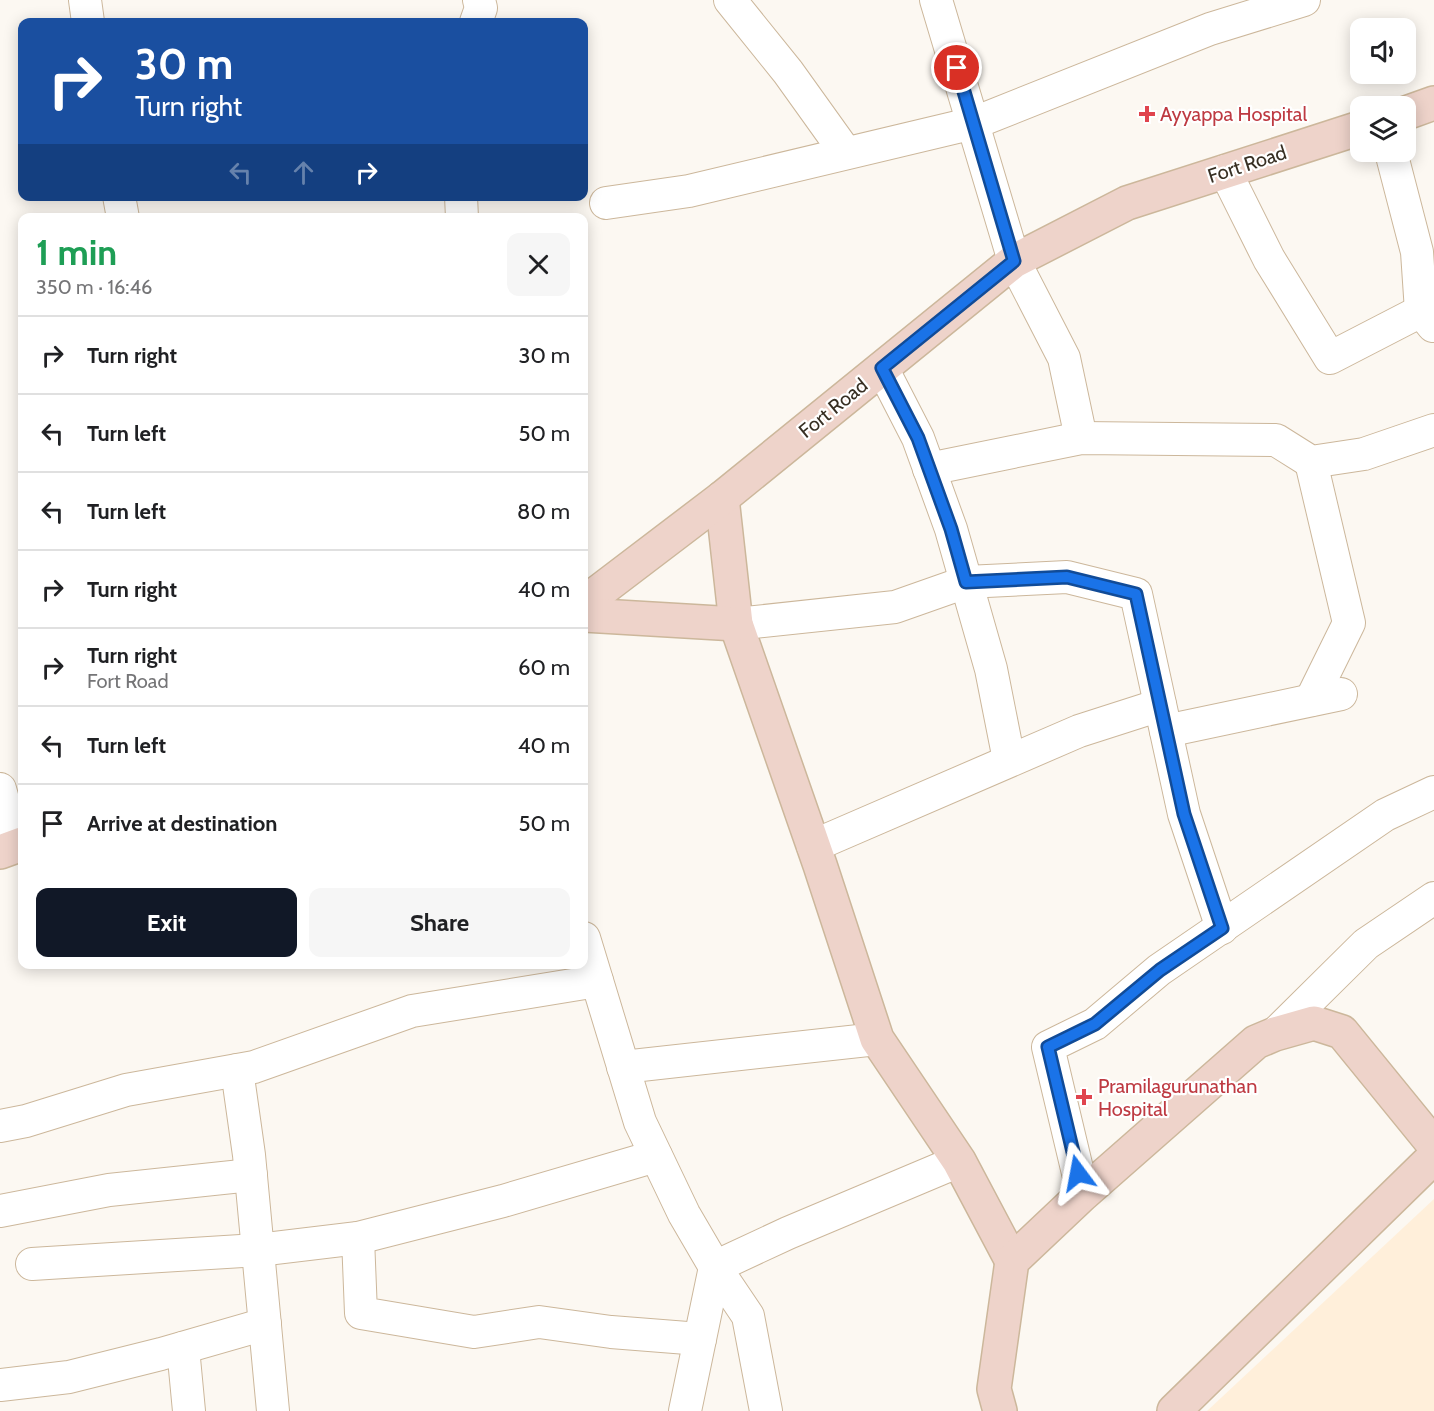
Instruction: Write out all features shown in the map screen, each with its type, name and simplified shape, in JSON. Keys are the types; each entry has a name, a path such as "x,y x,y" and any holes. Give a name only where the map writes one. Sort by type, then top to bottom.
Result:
{"street":[{"path":"85,0 87,18"},
{"path":"477,18 481,8 479,0"},
{"path":"730,0 788,72 846,153"},
{"path":"936,0 1014,261 1064,358 1081,438"},
{"path":"606,203 689,191 974,123 1210,28 1304,0"},
{"path":"1416,110 1434,104"},
{"name":"Fort Road","path":"588,600 722,498 1014,261 1127,203 1350,131"},
{"path":"1225,171 1269,259 1329,357 1427,319 1426,249 1395,162"},
{"path":"882,368 918,438 951,529 991,669 1009,760"},
{"path":"929,469 1081,438 1276,440 1311,462 1364,454 1434,430"},
{"path":"813,846 1079,731 1326,697 1349,623 1311,462"},
{"path":"722,498 736,624 877,1039 959,1161 1012,1261 994,1389 1000,1411"},
{"path":"588,615 736,624 895,607 966,582 1067,577 1136,594 1184,814 1222,928"},
{"path":"0,789 13,847"},
{"path":"1083,1194 1048,1047 1095,1024 1160,970 1385,814 1434,792"},
{"path":"1275,1034 1366,944 1434,898"},
{"path":"588,951 640,1122 684,1214 715,1268 748,1316 766,1411"},
{"path":"0,1126 26,1121 126,1090 254,1067 412,1011 597,981"},
{"path":"1012,1261 1083,1194 1256,1042 1314,1023 1342,1032 1434,1145"},
{"path":"623,1067 877,1039"},
{"path":"237,1070 258,1250 273,1411"},
{"path":"32,1264 258,1250 358,1238 503,1201 656,1156"},
{"path":"1174,1411 1434,1157"},
{"path":"715,1268 788,1233 959,1161"},
{"path":"0,1211 109,1190 250,1175"},
{"path":"358,1238 361,1313 474,1332 539,1322 611,1332 700,1339"},
{"path":"686,1411 715,1268"},
{"path":"0,1385 69,1377 265,1324"},
{"path":"183,1347 189,1411"}],"shaded area":[{"path":"1434,1199 1434,1411 1207,1411"}],"place":[{"name":"Ayyappa Hospital","path":"1147,114"},
{"name":"Pramilagurunathan Hospital","path":"1084,1097"}],"route":[{"path":"957,68 1014,261 882,368 918,438 951,529 966,582 1067,577 1136,594 1184,814 1222,928 1160,970 1095,1024 1048,1047 1078,1173"}]}
